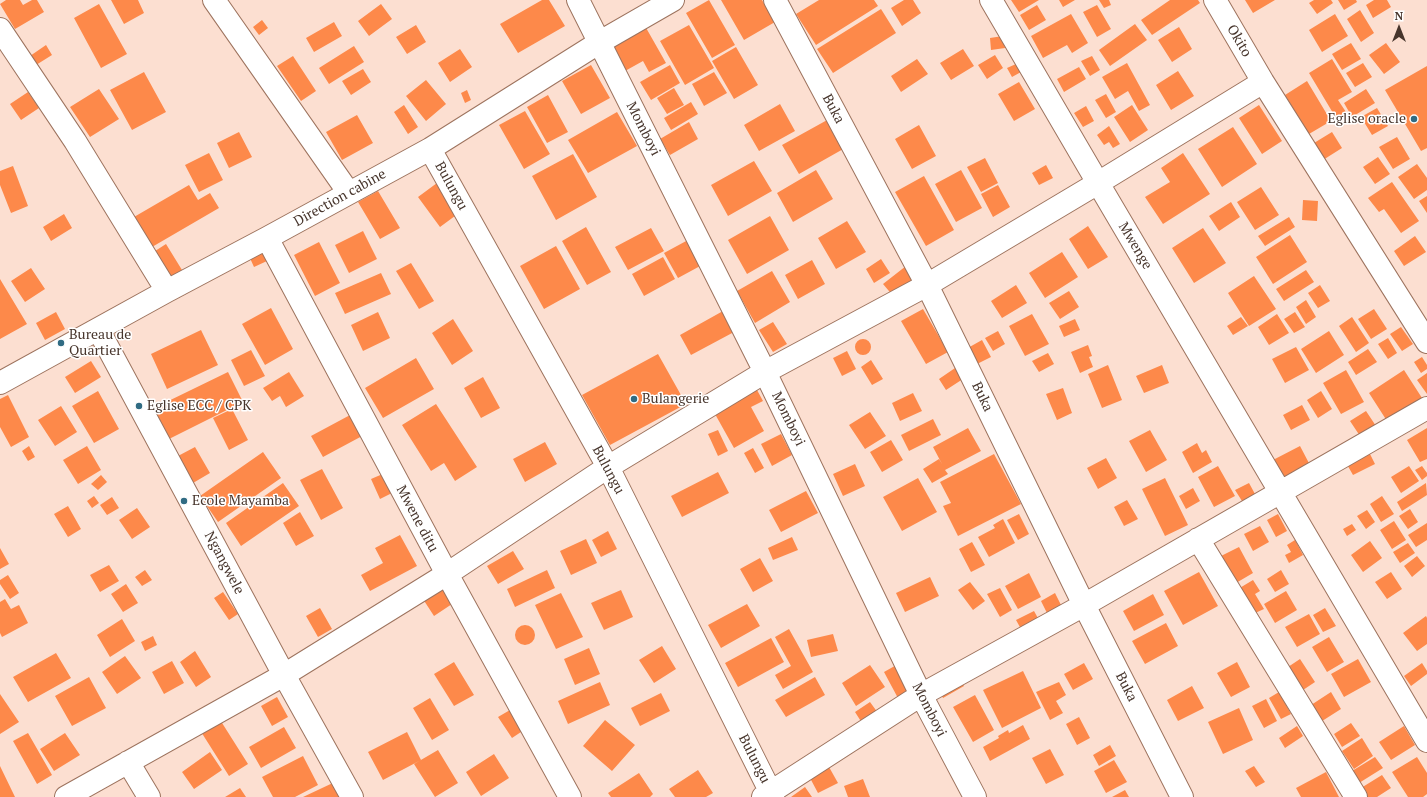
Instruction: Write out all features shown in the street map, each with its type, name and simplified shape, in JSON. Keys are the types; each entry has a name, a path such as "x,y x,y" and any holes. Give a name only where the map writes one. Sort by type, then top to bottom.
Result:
{"street":[{"path":"214,0 349,193"},
{"name":"Momboyi","path":"578,0 765,372 921,696 975,797"},
{"name":"Direction cabine","path":"0,383 430,149 600,42 673,0"},
{"name":"Buka","path":"775,0 927,286 1084,606 1182,797"},
{"name":"Mwenge","path":"992,0 1098,183 1427,741"},
{"name":"Okito","path":"1215,0 1263,82 1427,342"},
{"path":"0,29 75,140 167,291"},
{"path":"66,797 284,675 447,574 608,467 765,372 927,286 1263,82"},
{"name":"Bulungu","path":"430,149 608,467 769,795"},
{"name":"Mwene ditu","path":"267,238 447,574 570,797"},
{"name":"Ngangwele","path":"98,329 284,675 352,797"},
{"path":"769,795 921,696 1084,606 1427,408"},
{"path":"1198,539 1356,797"},
{"path":"128,762 149,797"}],"building":[{"path":"6,0 20,0 23,5 32,0 37,0 44,12 15,29 0,4"},
{"path":"111,0 138,0 144,13 124,24"},
{"path":"542,0 549,0 565,26 518,53 500,24"},
{"path":"709,0 735,45 712,58 686,13"},
{"path":"721,0 762,0 775,22 744,40"},
{"path":"819,0 874,0 878,6 816,45 796,14"},
{"path":"904,0 913,0 921,13 902,26 891,8"},
{"path":"1011,0 1039,0 1019,12"},
{"path":"1059,0 1075,0 1063,7"},
{"path":"1099,0 1109,0 1111,5 1104,8"},
{"path":"1170,0 1198,0 1200,3 1152,35 1141,20"},
{"path":"1245,0 1275,0 1253,13"},
{"path":"1314,0 1331,0 1333,3 1317,14 1309,3"},
{"path":"1338,0 1356,0 1357,2 1344,10"},
{"path":"1374,0 1387,0 1391,7 1373,18 1366,5"},
{"path":"99,4 127,54 101,68 74,18"},
{"path":"381,4 392,19 369,36 358,21"},
{"path":"1037,5 1046,20 1029,30 1020,15"},
{"path":"1097,5 1111,29 1097,37 1083,12"},
{"path":"881,9 896,33 833,73 817,49"},
{"path":"1360,10 1374,33 1361,42 1347,19"},
{"path":"1071,14 1088,43 1072,53 1067,45 1043,58 1031,36"},
{"path":"1335,14 1348,36 1322,52 1309,30"},
{"path":"262,20 268,28 259,35 253,27"},
{"path":"334,22 342,36 314,52 306,38"},
{"path":"1135,24 1147,40 1110,66 1099,50"},
{"path":"416,25 426,42 407,54 396,37"},
{"path":"689,25 714,68 685,85 660,41"},
{"path":"645,26 666,63 649,72 643,61 625,71 610,45"},
{"path":"1179,27 1192,49 1172,62 1158,40"},
{"path":"1003,36 1005,48 991,50 990,38"},
{"path":"1351,43 1361,59 1342,70 1332,54"},
{"path":"1386,43 1400,62 1384,74 1369,55"},
{"path":"46,45 52,55 36,65 30,56"},
{"path":"354,46 364,62 329,84 319,68"},
{"path":"736,47 758,85 734,99 712,61"},
{"path":"460,49 472,67 450,82 438,63"},
{"path":"963,49 974,66 951,80 940,63"},
{"path":"995,55 1003,68 987,79 978,65"},
{"path":"293,56 316,91 301,101 277,66"},
{"path":"1092,56 1100,70 1090,76 1081,61"},
{"path":"917,59 928,74 901,92 891,76"},
{"path":"1332,59 1352,92 1338,100 1346,112 1336,118 1309,73"},
{"path":"1127,63 1150,105 1139,111 1128,91 1115,99 1102,77"},
{"path":"1363,63 1372,77 1355,87 1346,73"},
{"path":"1016,64 1021,72 1012,77 1007,68"},
{"path":"591,65 610,98 581,114 562,81"},
{"path":"670,65 680,83 651,100 640,82"},
{"name":"Eglise oracle","path":"1427,66 1427,148 1421,151 1385,90"},
{"path":"1079,67 1086,79 1064,92 1057,79"},
{"path":"363,69 371,82 351,95 342,81"},
{"path":"1178,71 1194,96 1171,110 1156,85"},
{"path":"144,72 166,112 132,130 110,90"},
{"path":"714,72 727,93 704,106 692,84"},
{"path":"426,80 446,104 426,121 406,96"},
{"path":"1307,81 1331,121 1309,134 1285,95"},
{"path":"1019,82 1035,109 1014,121 998,94"},
{"path":"674,88 684,105 667,114 657,98"},
{"path":"99,89 119,119 90,137 70,107"},
{"path":"1366,89 1375,103 1352,117 1344,103"},
{"path":"467,90 471,100 465,103 461,93"},
{"path":"28,92 39,108 21,120 10,104"},
{"path":"1106,94 1116,112 1106,118 1095,100"},
{"path":"548,95 568,132 547,143 527,107"},
{"path":"691,102 698,114 671,130 664,118"},
{"path":"780,104 795,131 759,151 744,125"},
{"path":"404,105 418,127 408,134 394,112"},
{"path":"1132,105 1148,130 1130,142 1114,117"},
{"path":"1259,105 1282,141 1262,154 1239,118"},
{"path":"1086,106 1094,121 1083,127 1074,113"},
{"path":"1377,108 1388,126 1372,135 1361,117"},
{"path":"525,111 550,154 524,169 499,125"},
{"path":"617,112 637,146 588,173 568,140"},
{"path":"357,115 373,143 342,160 326,132"},
{"path":"829,119 845,148 799,174 782,145"},
{"path":"689,122 698,139 670,155 660,139"},
{"path":"919,125 936,156 912,169 895,139"},
{"path":"1109,126 1120,144 1113,148 1109,142 1104,145 1097,135"},
{"path":"1233,127 1257,164 1222,187 1198,149"},
{"path":"239,132 252,157 229,168 217,143"},
{"path":"1332,132 1342,148 1323,160 1314,143"},
{"path":"1397,137 1410,159 1393,169 1379,147"},
{"path":"209,153 223,180 199,192 185,165"},
{"path":"1183,153 1210,194 1163,224 1145,197 1170,182 1161,168"},
{"path":"573,154 597,197 556,220 532,176"},
{"path":"1378,157 1390,174 1375,184 1363,167"},
{"path":"985,158 998,183 981,192 967,167"},
{"path":"754,161 772,191 728,216 711,185"},
{"path":"1417,164 1427,178 1427,190 1414,199 1398,177"},
{"path":"1046,165 1053,178 1039,185 1032,173"},
{"path":"13,166 28,206 11,213 0,185 0,171"},
{"path":"816,170 833,199 793,222 777,193"},
{"path":"961,170 982,208 956,222 935,184"},
{"path":"924,176 954,230 926,246 895,192"},
{"path":"1392,182 1419,221 1401,233 1384,209 1379,212 1368,198"},
{"path":"437,183 459,213 440,227 418,197"},
{"path":"189,185 198,200 210,193 219,208 152,247 134,217"},
{"path":"998,185 1010,207 993,217 981,194"},
{"path":"1261,187 1279,215 1255,230 1237,202"},
{"path":"378,191 400,228 380,239 358,202"},
{"path":"1427,196 1427,213 1419,201"},
{"path":"1303,200 1318,201 1317,221 1302,220"},
{"path":"1231,202 1240,217 1219,231 1209,216"},
{"path":"64,214 72,228 51,241 43,227"},
{"path":"770,216 789,250 747,274 728,240"},
{"path":"1289,217 1295,227 1265,246 1258,236"},
{"path":"847,221 866,252 836,269 818,238"},
{"path":"1088,226 1108,257 1088,269 1069,239"},
{"path":"586,227 611,272 587,285 562,241"},
{"path":"651,228 664,251 628,270 615,247"},
{"path":"1203,228 1226,263 1194,283 1172,248"},
{"path":"363,231 377,259 349,273 335,245"},
{"path":"1290,235 1307,262 1273,284 1256,257"},
{"path":"1415,236 1426,252 1404,266 1394,251"},
{"path":"688,240 702,265 678,278 664,253"},
{"path":"319,242 340,283 315,296 294,255"},
{"path":"166,244 182,270 168,278 152,253"},
{"path":"556,246 580,289 544,309 520,266"},
{"path":"262,250 267,261 254,267 249,256"},
{"path":"1062,252 1078,277 1045,298 1029,273"},
{"path":"663,257 675,279 644,296 632,274"},
{"path":"881,259 890,273 874,283 866,269"},
{"path":"812,260 825,284 798,299 785,275"},
{"path":"411,263 434,301 419,309 396,271"},
{"path":"906,266 916,280 894,297 883,284"},
{"path":"31,268 45,289 25,302 11,281"},
{"path":"1306,270 1314,282 1284,301 1276,289"},
{"path":"772,271 790,302 755,323 737,291"},
{"path":"381,273 391,294 345,314 335,293"},
{"path":"1254,276 1276,309 1249,326 1228,293"},
{"path":"0,279 27,324 0,339"},
{"path":"1016,285 1027,303 1002,318 991,301"},
{"path":"1320,285 1330,301 1318,308 1308,293"},
{"path":"1069,291 1079,307 1060,319 1049,303"},
{"path":"1306,300 1316,317 1306,324 1296,307"},
{"path":"271,308 293,349 265,365 242,324"},
{"path":"923,309 948,352 926,364 901,321"},
{"path":"1374,309 1387,329 1371,339 1358,319"},
{"path":"723,311 734,332 691,355 680,335"},
{"path":"56,312 65,329 45,340 36,323"},
{"path":"378,312 390,338 363,351 351,325"},
{"path":"1295,312 1305,327 1294,333 1284,319"},
{"path":"1032,314 1049,344 1025,356 1009,326"},
{"path":"1277,314 1289,333 1269,345 1258,327"},
{"path":"1241,317 1248,326 1233,335 1227,326"},
{"path":"1352,317 1369,343 1356,352 1339,326"},
{"path":"453,319 473,351 452,365 432,333"},
{"path":"1075,319 1080,330 1064,337 1059,326"},
{"path":"773,322 787,344 773,352 759,330"},
{"path":"1401,327 1413,344 1402,351 1390,334"},
{"path":"201,330 218,365 167,389 151,354"},
{"path":"998,331 1005,344 993,351 985,338"},
{"path":"1329,331 1344,355 1316,373 1301,349"},
{"path":"1388,338 1397,353 1388,359 1378,344"},
{"path":"860,339 866,339 871,344 869,353 866,355 860,355 855,350 855,344"},
{"path":"982,340 991,357 975,365 966,349"},
{"path":"1088,345 1092,356 1089,357 1093,367 1080,373 1071,352"},
{"path":"1296,347 1309,370 1285,383 1272,359"},
{"path":"1368,349 1377,362 1356,375 1348,362"},
{"path":"251,350 265,376 244,386 231,360"},
{"path":"847,351 856,369 842,376 833,358"},
{"path":"1048,353 1054,364 1039,372 1032,361"},
{"name":"Bulangerie","path":"658,354 686,404 610,445 582,395"},
{"path":"1422,357 1427,365 1427,369 1421,373 1414,362"},
{"path":"416,358 434,389 383,418 365,388"},
{"path":"871,360 883,379 872,385 861,367"},
{"path":"91,361 101,377 75,393 65,377"},
{"path":"1108,365 1122,400 1102,408 1088,374"},
{"path":"1162,365 1169,383 1144,393 1136,376"},
{"path":"958,366 966,377 946,390 939,379"},
{"path":"1346,370 1364,402 1341,414 1323,383"},
{"path":"1404,370 1422,398 1387,421 1369,393"},
{"path":"228,372 243,402 169,439 154,408"},
{"path":"289,372 304,396 286,407 280,396 272,401 263,388"},
{"path":"1427,373 1427,394 1417,380"},
{"path":"483,377 500,408 481,418 464,388"},
{"path":"1063,388 1072,413 1057,420 1046,394"},
{"path":"757,390 763,401 751,407 764,431 734,448 715,414"},
{"path":"98,391 119,429 94,443 72,406"},
{"path":"1321,391 1332,409 1318,418 1307,400"},
{"path":"913,393 922,411 900,421 892,403"},
{"path":"8,395 29,437 11,447 0,427 0,399"},
{"path":"436,404 477,467 455,481 444,463 431,471 402,425"},
{"path":"1302,405 1310,420 1291,430 1283,415"},
{"path":"61,406 77,432 55,446 38,420"},
{"path":"232,409 248,440 229,450 213,418"},
{"path":"1366,411 1378,429 1362,439 1350,421"},
{"path":"870,412 886,436 865,449 849,425"},
{"path":"352,414 364,435 323,457 311,436"},
{"path":"933,419 941,435 909,451 901,435"},
{"path":"968,428 981,451 945,470 948,474 932,483 923,469 939,459 942,464 933,447"},
{"path":"1427,428 1427,459 1420,462 1407,440"},
{"path":"718,430 728,451 718,456 708,434"},
{"path":"1150,430 1167,460 1146,472 1129,441"},
{"path":"781,434 792,455 772,466 761,444"},
{"path":"891,440 903,460 882,472 870,452"},
{"path":"545,442 557,464 525,482 513,459"},
{"path":"1197,443 1202,453 1206,450 1212,462 1193,473 1182,452"},
{"path":"29,446 35,457 28,461 22,451"},
{"path":"87,446 101,470 78,484 63,460"},
{"path":"1300,446 1311,467 1285,481 1273,460"},
{"path":"195,447 210,473 193,483 178,456"},
{"path":"753,448 764,468 755,473 744,453"},
{"path":"1368,450 1375,464 1353,475 1345,461"},
{"path":"263,452 281,478 218,522 200,496"},
{"path":"994,454 1021,504 958,536 943,506 951,503 940,482"},
{"path":"1106,458 1117,478 1098,489 1087,468"},
{"path":"855,464 865,486 843,496 833,474"},
{"path":"1218,466 1235,496 1214,507 1198,477"},
{"path":"1409,466 1419,481 1401,493 1391,477"},
{"path":"1422,466 1427,473 1427,476 1422,480 1415,470"},
{"path":"322,469 343,508 321,520 300,480"},
{"path":"718,472 729,493 682,517 671,496"},
{"path":"385,473 394,492 380,499 371,479"},
{"path":"101,475 107,482 98,490 91,484"},
{"path":"918,478 937,512 902,531 883,497"},
{"path":"1165,478 1188,525 1165,536 1142,489"},
{"path":"283,483 299,506 241,546 226,523"},
{"path":"1249,483 1255,494 1242,501 1235,490"},
{"path":"1426,483 1427,495 1402,511 1397,502"},
{"path":"1193,488 1200,501 1186,509 1179,496"},
{"path":"806,491 818,513 781,532 769,510"},
{"path":"94,496 99,503 92,508 87,501"},
{"path":"1382,496 1394,514 1381,522 1370,504"},
{"path":"112,497 119,508 107,515 100,505"},
{"path":"1127,500 1138,519 1124,526 1114,507"},
{"path":"68,506 81,529 68,537 54,514"},
{"path":"137,508 150,527 132,539 119,520"},
{"path":"1410,509 1418,522 1408,529 1399,516"},
{"path":"1367,510 1375,522 1366,529 1357,516"},
{"path":"300,512 314,536 296,546 283,523"},
{"path":"1019,514 1029,534 1018,540 1007,520"},
{"path":"1278,514 1287,531 1276,537 1267,520"},
{"path":"1003,519 1015,543 989,557 978,537 995,528 993,525"},
{"path":"1394,521 1406,540 1392,549 1380,530"},
{"path":"1427,523 1427,540 1416,547 1408,535"},
{"path":"1352,524 1356,530 1347,536 1343,529"},
{"path":"1260,526 1269,542 1253,551 1244,534"},
{"path":"608,531 617,549 601,557 592,540"},
{"path":"400,535 417,566 370,591 361,575 383,563 375,548"},
{"path":"792,537 798,550 773,560 768,548"},
{"path":"586,539 597,563 571,575 560,551"},
{"path":"1295,540 1303,555 1289,563 1285,555 1291,552 1287,545"},
{"path":"1370,541 1382,558 1363,572 1351,555"},
{"path":"972,542 985,565 971,572 959,549"},
{"path":"1408,543 1415,553 1400,563 1393,552"},
{"path":"1239,547 1253,573 1236,583 1221,556"},
{"path":"0,548 9,564 0,569"},
{"path":"513,551 524,569 498,584 487,566"},
{"path":"1417,556 1425,566 1412,577 1404,566"},
{"path":"760,558 773,581 753,592 740,569"},
{"path":"109,565 119,581 100,592 90,575"},
{"path":"145,570 152,580 142,586 135,577"},
{"path":"547,570 555,588 515,607 507,589"},
{"path":"1281,570 1289,584 1275,592 1267,579"},
{"path":"1199,572 1218,606 1183,625 1164,591"},
{"path":"1391,572 1402,589 1387,599 1375,582"},
{"path":"1029,573 1041,597 1018,609 1005,586"},
{"path":"8,575 19,593 10,599 0,584 0,580"},
{"path":"930,577 939,596 905,612 896,593"},
{"path":"1253,580 1260,591 1255,594 1264,609 1253,614 1238,589"},
{"path":"970,582 985,601 973,610 958,590"},
{"path":"126,584 138,603 123,612 111,594"},
{"path":"439,584 452,604 434,616 421,596"},
{"path":"1000,588 1012,610 1000,617 987,594"},
{"path":"621,590 633,617 604,630 591,603"},
{"path":"1286,591 1297,610 1275,623 1264,604"},
{"path":"223,592 238,614 229,620 214,598"},
{"path":"561,593 583,637 556,649 535,605"},
{"path":"1055,593 1062,607 1048,615 1041,601"},
{"path":"1153,594 1164,615 1134,631 1123,611"},
{"path":"5,599 11,609 19,605 28,623 2,637 0,633 0,602"},
{"path":"747,604 760,626 721,648 708,625"},
{"path":"320,608 332,629 318,637 306,616"},
{"path":"1325,608 1336,626 1323,632 1313,615"},
{"path":"1034,611 1039,620 1021,629 1016,620"},
{"path":"1309,614 1320,634 1297,647 1285,627"},
{"path":"1426,616 1427,644 1417,651 1403,633"},
{"path":"122,619 135,641 110,657 97,635"},
{"path":"1166,623 1178,646 1145,664 1132,641"},
{"path":"525,625 532,628 535,635 532,642 525,645 518,642 515,635 518,628"},
{"path":"789,629 813,672 783,689 775,675 791,666 775,637"},
{"path":"833,634 838,651 811,657 807,640"},
{"path":"153,636 157,645 145,651 141,642"},
{"path":"1329,637 1344,662 1327,672 1312,647"},
{"path":"771,638 784,662 738,687 725,663"},
{"path":"662,646 676,669 654,683 639,660"},
{"path":"589,648 600,674 575,685 564,659"},
{"path":"195,651 211,677 196,687 180,662"},
{"path":"56,653 71,678 28,702 13,677"},
{"path":"125,656 141,678 117,694 102,672"},
{"path":"1300,659 1315,682 1300,692 1285,669"},
{"path":"1358,659 1371,682 1344,697 1331,674"},
{"path":"172,661 184,683 164,694 152,672"},
{"path":"454,662 474,695 454,706 434,674"},
{"path":"1237,662 1250,687 1231,697 1217,673"},
{"path":"900,663 915,691 899,700 884,672"},
{"path":"1084,663 1093,679 1073,690 1064,674"},
{"path":"1422,663 1427,671 1427,674 1411,686 1404,676"},
{"path":"870,665 885,687 856,706 842,683"},
{"path":"1023,671 1041,708 1002,728 983,690"},
{"path":"958,674 964,686 943,698 937,687"},
{"path":"89,677 106,708 72,726 55,696"},
{"path":"815,677 825,695 786,717 775,700"},
{"path":"600,682 610,705 568,724 558,701"},
{"path":"1059,682 1066,695 1056,701 1063,713 1050,720 1036,692"},
{"path":"1192,686 1204,708 1178,721 1167,700"},
{"path":"1279,692 1291,714 1281,719 1269,698"},
{"path":"1331,692 1341,709 1319,723 1308,707"},
{"path":"661,693 670,711 640,726 631,708"},
{"path":"0,694 19,722 0,734"},
{"path":"975,695 994,730 973,742 953,707"},
{"path":"277,697 288,717 272,726 261,706"},
{"path":"430,698 449,730 432,740 413,708"},
{"path":"1266,699 1277,721 1264,728 1252,706"},
{"path":"870,702 878,713 862,723 855,712"},
{"path":"1239,708 1253,740 1223,754 1208,722"},
{"path":"510,710 524,730 512,738 498,717"},
{"path":"217,715 248,764 229,776 198,727"},
{"path":"1079,717 1090,738 1077,745 1066,724"},
{"path":"605,720 635,745 612,771 583,746"},
{"path":"1351,723 1360,736 1342,747 1334,734"},
{"path":"1023,725 1030,739 990,761 983,747 999,738 998,736 1008,730 1009,733"},
{"path":"1297,726 1303,736 1285,748 1279,738"},
{"path":"1404,726 1415,745 1391,760 1379,742"},
{"path":"284,727 296,748 261,768 249,747"},
{"path":"407,732 421,760 383,780 368,752"},
{"path":"28,733 52,775 37,784 13,741"},
{"path":"65,733 80,755 54,771 40,749"},
{"path":"1362,738 1373,756 1354,769 1342,751"},
{"path":"1110,745 1116,756 1099,766 1093,755"},
{"path":"1050,749 1064,775 1046,784 1032,758"},
{"path":"438,750 458,783 435,797 414,764"},
{"path":"210,752 222,770 194,789 182,772"},
{"path":"494,754 509,778 481,796 466,772"},
{"path":"303,756 318,785 295,797 273,797 262,777"},
{"path":"1375,757 1383,768 1359,783 1352,771"},
{"path":"1417,757 1427,773 1427,794 1423,797 1408,797 1392,772"},
{"path":"1114,760 1127,782 1106,793 1094,771"},
{"path":"0,766 15,797 0,797"},
{"path":"1254,766 1265,782 1256,787 1245,771"},
{"path":"829,767 838,783 818,793 810,778"},
{"path":"698,770 713,793 706,797 675,797 669,789"},
{"path":"1326,772 1339,797 1301,797 1296,788"},
{"path":"639,773 653,794 650,797 611,797 608,793"},
{"path":"1382,775 1391,788 1377,797 1367,797 1361,788"},
{"path":"863,779 870,797 848,797 844,786"},
{"path":"337,781 345,797 303,797"},
{"path":"805,787 812,797 791,797"},
{"path":"240,788 246,797 225,797"},
{"path":"1125,790 1129,797 1112,797"}],"place":[{"name":"Eglise oracle","path":"1414,119"},
{"name":"Bureau de Quartier","path":"61,343"},
{"name":"Bulangerie","path":"634,399"},
{"name":"Eglise ECC / CPK","path":"139,406"},
{"name":"Ecole Mayamba","path":"184,501"}]}
